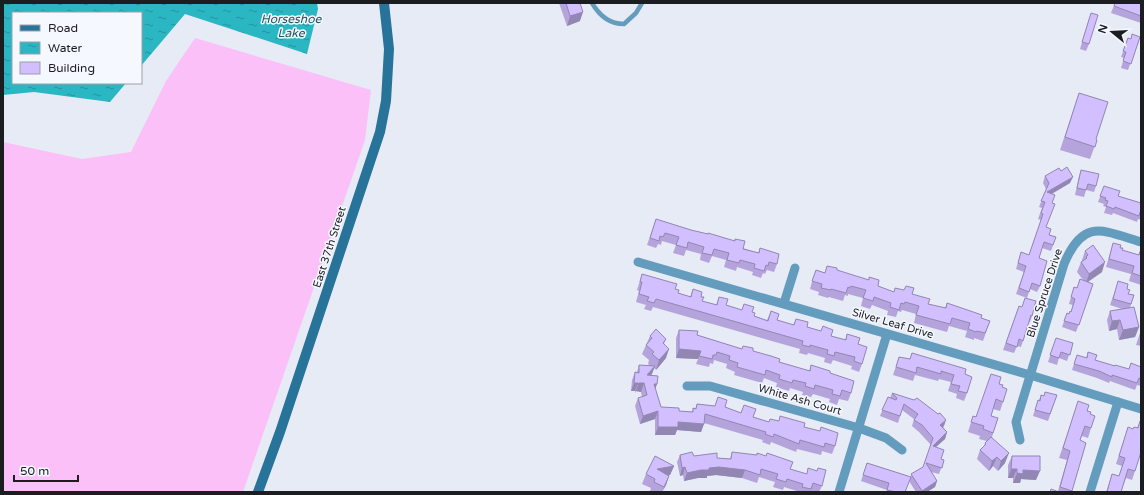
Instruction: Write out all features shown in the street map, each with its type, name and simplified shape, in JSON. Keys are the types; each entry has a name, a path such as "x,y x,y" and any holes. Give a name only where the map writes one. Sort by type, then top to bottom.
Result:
{"main road":[{"name":"East 37th Street","path":"258,492 280,432 380,132 386,101 390,49 384,3"}],"street":[{"name":"Blue Spruce Drive","path":"1020,440 1016,422 1064,264 1076,241 1088,233 1102,231 1141,242"},
{"name":"Silver Leaf Drive","path":"638,262 784,303 1141,409"},
{"path":"784,303 795,268"},
{"path":"839,492 888,334"},
{"name":"White Ash Court","path":"687,386 710,386 859,428 886,438 902,450"},
{"path":"1090,492 1118,402"}],"lane":[{"path":"592,3 597,12 612,22 624,24 636,13 642,3"}],"shaded area":[{"path":"195,38 371,90 365,140 243,492 3,492 3,142 82,159 131,152 166,81"}],"water":[{"name":"Horseshoe Lake","path":"3,3 317,3 318,9 307,54 185,14 142,65 142,12 12,12 12,84 125,84 110,102 34,92 3,95"}],"building":[{"path":"566,3 580,3 583,12 570,16"},
{"path":"1115,3 1141,3 1141,16 1114,6"},
{"path":"1091,13 1098,15 1089,44 1082,42"},
{"path":"1132,34 1140,37 1131,64 1123,61 1126,52 1123,51 1128,38 1131,39"},
{"path":"1079,93 1108,102 1096,139 1095,147 1065,137"},
{"path":"1067,167 1073,177 1047,192 1055,195 1052,203 1055,204 1046,227 1051,229 1049,235 1056,237 1053,245 1044,242 1039,258 1047,261 1040,286 1032,283 1029,292 1019,288 1026,266 1018,263 1021,252 1029,255 1043,214 1041,213 1045,202 1041,201 1049,183 1045,176 1059,168 1061,171"},
{"path":"1081,170 1099,174 1096,186 1088,184 1086,190 1077,188"},
{"path":"1104,186 1120,191 1118,196 1141,203 1141,213 1140,212 1139,216 1115,207 1114,209 1106,206 1108,201 1105,200 1106,198 1100,196"},
{"path":"656,219 691,230 708,233 735,241 735,239 745,241 743,249 759,253 760,248 779,254 777,264 769,262 764,271 754,268 755,264 740,260 739,263 727,260 729,253 714,249 712,255 702,253 704,247 688,242 687,248 676,245 679,237 665,233 663,237 660,236 659,241 650,238"},
{"path":"1113,243 1121,245 1120,248 1123,248 1122,250 1139,255 1141,249 1141,276 1132,273 1134,266 1109,259"},
{"path":"1093,245 1105,262 1089,274 1081,262 1087,258 1086,257 1088,255 1085,251"},
{"path":"827,266 837,268 837,270 869,280 869,277 879,280 878,286 894,292 895,288 904,290 906,286 914,288 912,294 930,299 928,304 946,308 947,303 982,315 981,318 990,321 985,333 976,332 968,329 970,323 952,318 950,324 916,315 919,306 905,302 904,304 901,303 899,310 890,307 891,303 874,297 873,301 863,298 866,290 851,286 850,288 848,287 846,293 821,288 822,284 812,281 816,270 825,273"},
{"path":"642,274 677,284 675,289 679,290 678,293 691,297 693,289 702,292 701,297 704,297 702,301 717,305 719,297 728,299 726,305 742,310 744,304 754,307 752,312 755,313 754,316 768,321 771,311 779,314 777,320 794,325 796,319 808,322 807,327 821,331 823,326 833,330 831,336 846,340 847,334 860,338 858,344 867,347 862,364 854,361 855,357 835,352 834,356 827,354 828,350 810,345 810,347 802,345 803,341 656,299 654,303 647,301 649,297 639,294"},
{"path":"1080,279 1093,284 1079,325 1064,321 1067,313 1069,314 1070,311 1071,312 1075,299 1071,297 1074,287 1077,288"},
{"path":"1118,281 1128,284 1127,289 1130,290 1128,294 1134,295 1131,304 1113,299"},
{"path":"1025,298 1036,301 1023,341 1019,339 1017,347 1006,343 1019,306 1022,307"},
{"path":"1134,307 1139,327 1123,330 1120,320 1112,321 1110,311"},
{"path":"656,329 666,339 663,343 669,349 659,360 652,354 654,352 646,345 652,338 650,336"},
{"path":"679,330 698,331 697,335 742,349 743,346 753,348 753,351 780,359 779,362 810,371 811,365 830,371 830,373 854,381 851,393 842,390 840,396 832,394 833,390 815,385 814,389 805,386 806,383 793,380 792,383 779,379 780,375 766,370 765,375 737,367 738,363 729,360 730,356 717,352 716,355 713,355 712,359 699,356 701,351 679,349"},
{"path":"1056,338 1073,343 1070,355 1061,352 1059,358 1050,355"},
{"path":"1088,352 1097,355 1095,360 1115,366 1129,369 1131,363 1141,367 1141,379 1139,378 1137,383 1112,375 1112,377 1099,371 1074,364 1077,355 1087,358"},
{"path":"912,353 966,369 965,374 972,377 967,393 958,391 960,386 951,384 954,375 941,371 941,374 917,367 916,373 896,367 899,357 910,359"},
{"path":"639,365 655,366 647,375 658,376 657,384 654,384 661,407 679,408 679,411 693,412 693,408 696,409 697,404 715,406 718,397 727,400 725,407 741,413 744,405 756,409 753,417 769,422 770,419 779,421 780,416 805,423 804,427 820,431 821,427 838,433 835,446 825,443 824,447 800,440 799,444 774,434 773,437 765,434 766,432 705,414 704,424 678,422 678,427 658,427 658,411 643,416 638,398 647,395 644,383 639,383 638,385 638,383 634,383 635,372 639,373"},
{"path":"991,374 1001,377 999,384 1003,385 1002,387 1007,389 1003,402 996,399 991,416 998,418 993,433 983,429 984,426 971,422 973,416 976,417"},
{"path":"1045,392 1057,395 1050,414 1035,410 1038,400 1040,401 1041,395 1044,396"},
{"path":"892,393 914,400 917,398 938,414 940,413 946,420 940,425 947,432 933,446 944,450 941,459 944,460 942,468 926,463 937,481 922,491 911,474 923,467 933,438 922,425 914,420 918,414 904,404 900,416 882,410 888,397 896,400 897,398"},
{"path":"1078,401 1089,405 1087,411 1091,412 1090,414 1095,416 1091,428 1085,426 1080,440 1086,443 1072,491 1060,487 1070,451 1063,448"},
{"path":"1140,421 1141,452 1135,471 1128,469 1121,492 1107,492 1112,474 1119,476 1125,458 1119,456 1128,427 1133,429 1134,427 1138,428"},
{"path":"991,437 1009,453 1001,461 997,457 992,461 980,450"},
{"path":"692,452 694,456 717,453 717,458 731,459 732,452 757,455 757,453 766,456 767,453 793,462 790,469 807,474 808,468 817,471 818,468 826,470 822,486 813,483 811,489 802,487 803,484 787,479 786,482 776,479 778,474 761,469 760,475 745,470 719,467 687,473 685,467 682,468 680,455"},
{"path":"655,456 674,466 657,469 669,476 664,487 654,482 655,479 646,474"},
{"path":"1012,456 1040,456 1040,471 1023,470 1023,474 1017,473 1017,469 1011,469"},
{"path":"867,463 911,477 905,492 887,490 889,483 863,475"},
{"path":"1051,489 1059,492 1050,492"}]}
